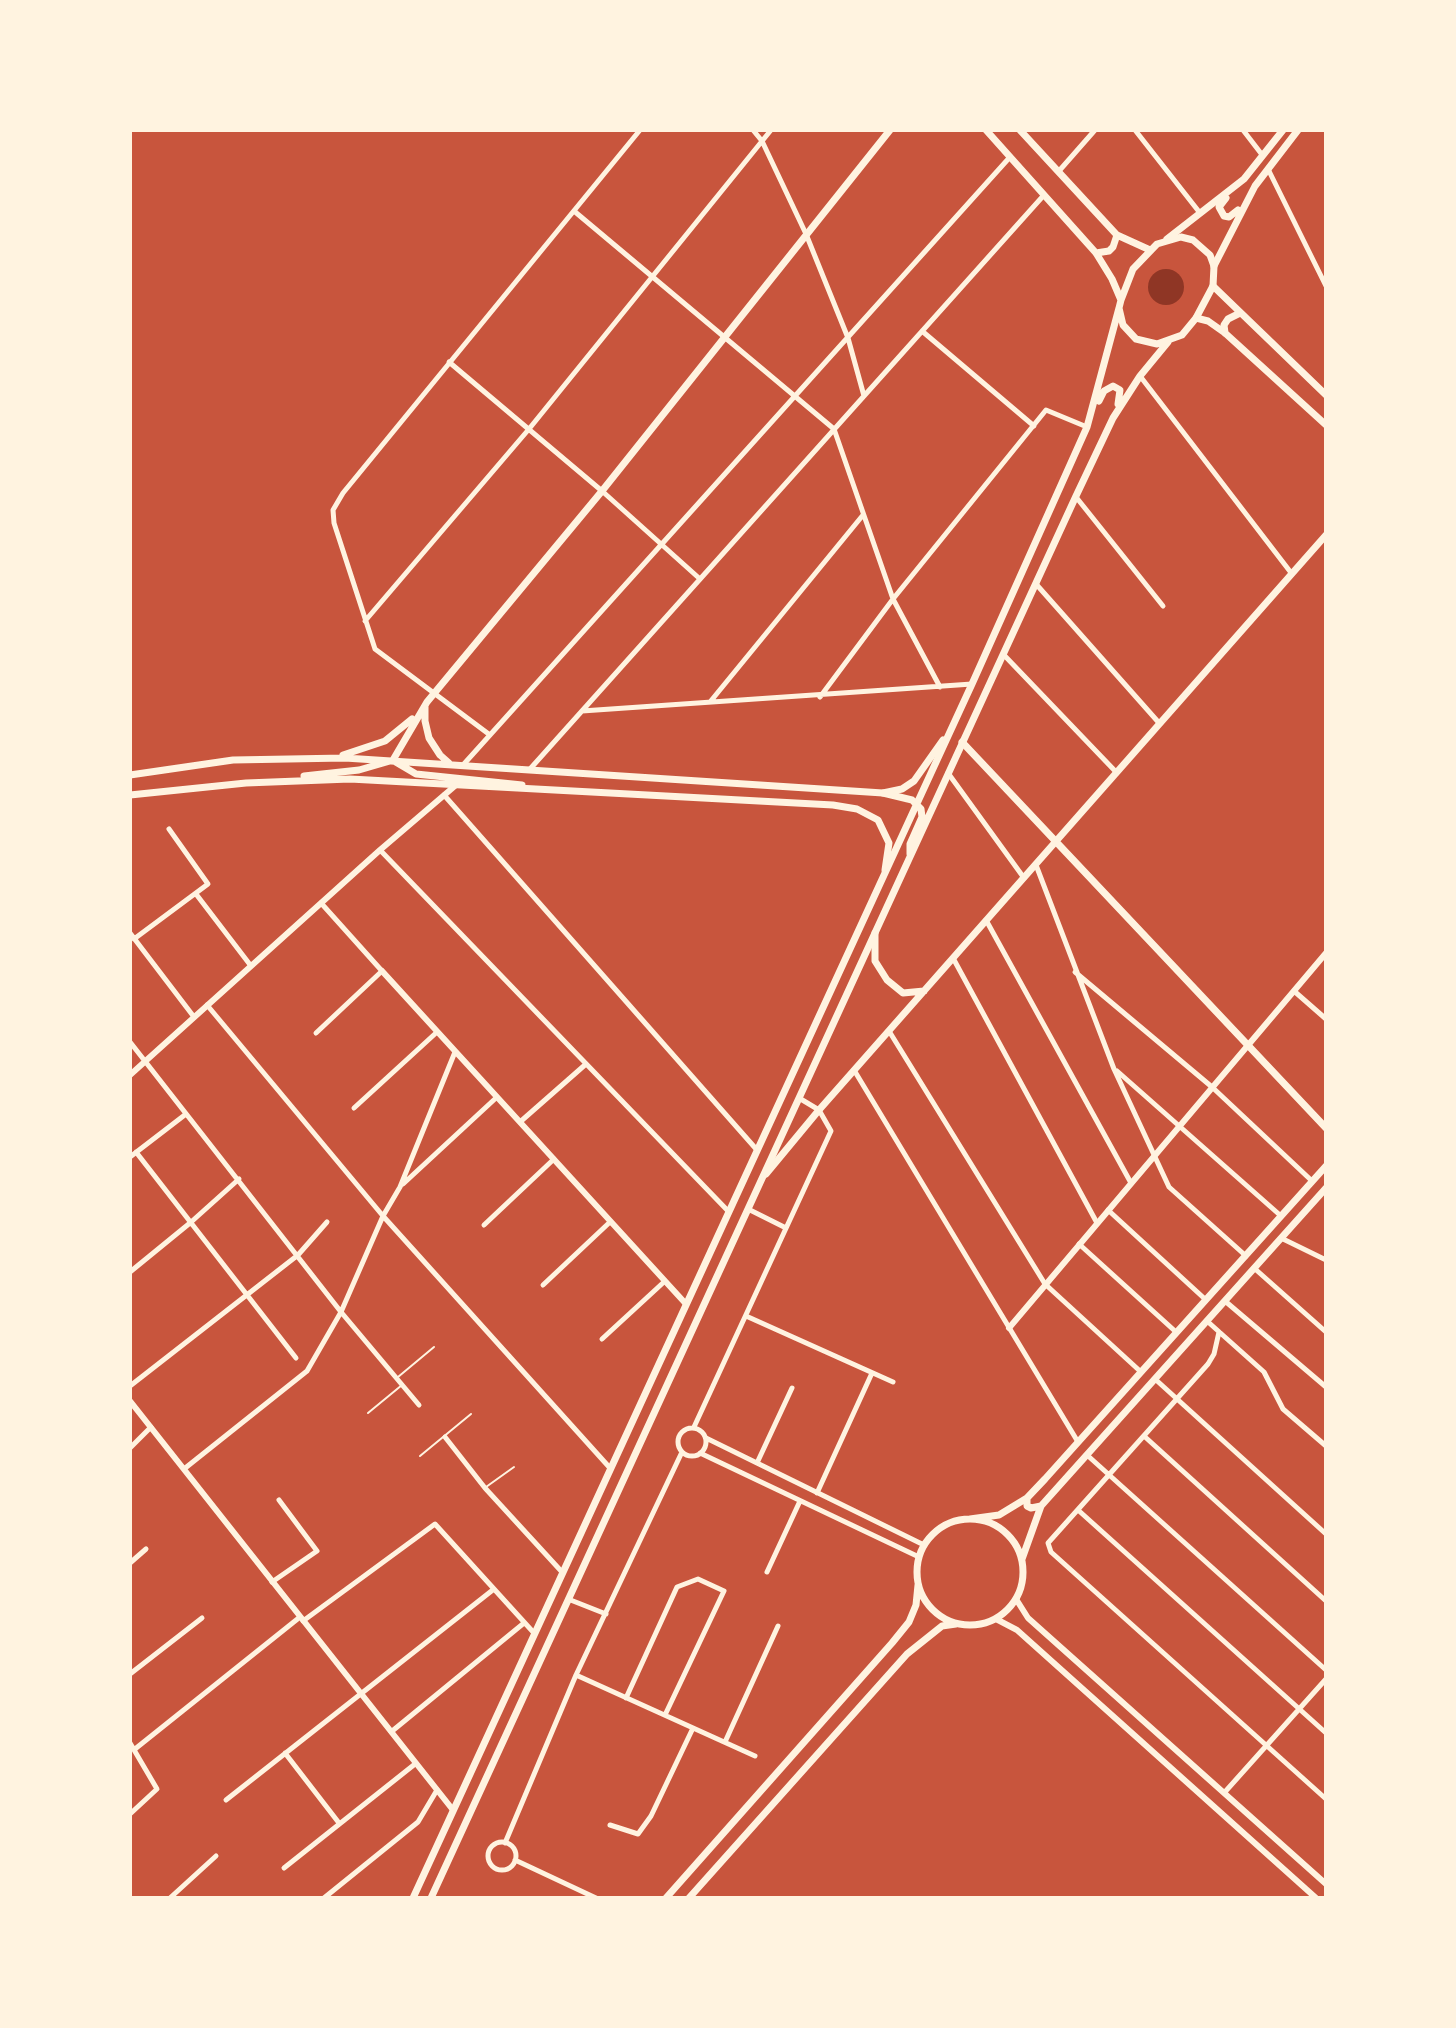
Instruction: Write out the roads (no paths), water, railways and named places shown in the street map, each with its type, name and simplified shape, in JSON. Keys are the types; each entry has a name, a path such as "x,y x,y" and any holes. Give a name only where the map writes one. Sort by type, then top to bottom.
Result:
{"main road":[{"path":"130,795 359,770 393,760 434,692 602,491 890,130"},
{"path":"986,130 1096,253 1112,279 1123,325 1136,339 1150,344 1168,342 1182,335 1196,318 1213,286 1214,266 1210,255 1193,240 1181,237 1167,239"},
{"path":"1020,130 1117,235 1150,250"},
{"path":"1246,201 1229,217 1220,212 1221,203 1283,130"},
{"path":"1214,266 1246,201 1298,130"},
{"path":"413,1898 972,684 1087,427 1128,278 1150,250 1244,179"},
{"path":"1096,253 1103,254 1113,247 1117,235"},
{"path":"1213,286 1326,395"},
{"path":"1225,333 1224,325 1228,319 1240,313"},
{"path":"1196,318 1208,321 1225,333 1326,425"},
{"path":"1113,418 1140,376 1168,342"},
{"path":"431,1898 1113,418 1120,390 1113,386 1104,391 1092,412"},
{"path":"761,1181 819,1110 1326,535"},
{"path":"334,758 385,741 409,723 427,702"},
{"path":"427,702 425,721 429,738 451,765"},
{"path":"883,793 902,789 914,781 953,725"},
{"path":"962,742 1326,1128"},
{"path":"130,775 233,760 393,760 883,793 917,803"},
{"path":"393,760 416,774 510,782 537,789"},
{"path":"246,783 350,779 833,805 857,809 878,820 889,843 883,878"},
{"path":"680,798 682,780"},
{"path":"833,805 835,790"},
{"path":"910,856 909,847 922,817 917,803"},
{"path":"875,932 875,961 887,980 903,993 924,991"},
{"path":"666,1898 909,1622 916,1605 919,1557 924,1545 944,1526 999,1515 1027,1498 1326,1166"},
{"path":"689,1898 907,1654 942,1626 983,1624 996,1619 1016,1599 1023,1573 1022,1559 1041,1506 1326,1188"},
{"path":"633,1419 648,1425"},
{"path":"1027,1498 1027,1506 1041,1506"},
{"path":"970,1519 997,1526 1008,1535 1022,1559"},
{"path":"918,1585 932,1610 956,1624"}],"street":[{"path":"490,735 375,649 334,523 333,510 343,493 640,130"},
{"path":"753,130 762,141 806,234 848,338 864,396"},
{"path":"365,622 529,429 771,130"},
{"path":"1057,173 1095,130"},
{"path":"1135,130 1201,214"},
{"path":"1243,130 1263,156"},
{"path":"463,765 1010,157"},
{"path":"1268,168 1326,286"},
{"path":"529,770 1044,195"},
{"path":"574,211 834,429 893,599 940,687"},
{"path":"922,331 1034,426"},
{"path":"449,362 602,491 700,579"},
{"path":"1140,376 1292,574"},
{"path":"820,697 893,599 1046,410 1087,427"},
{"path":"1076,496 1163,606"},
{"path":"710,703 864,514"},
{"path":"1035,583 1160,724"},
{"path":"1003,654 1117,773"},
{"path":"582,711 820,697 972,684"},
{"path":"948,773 1024,878"},
{"path":"130,1075 456,784"},
{"path":"444,795 757,1150"},
{"path":"169,829 208,884 132,936 194,1017"},
{"path":"380,850 729,1212"},
{"path":"1036,865 1074,972 1114,1069 1169,1187 1246,1256"},
{"path":"196,894 251,966"},
{"path":"321,903 686,1304"},
{"path":"986,920 1131,1183"},
{"path":"1009,1328 1326,953"},
{"path":"953,958 1097,1223"},
{"path":"316,1033 382,971"},
{"path":"1074,972 1212,1087 1312,1181"},
{"path":"1294,991 1326,1019"},
{"path":"207,1005 383,1216 610,1468"},
{"path":"889,1031 1045,1284 1141,1372"},
{"path":"354,1108 437,1032"},
{"path":"130,1042 341,1312 419,1405"},
{"path":"184,1469 307,1371 341,1312 383,1216 400,1187 455,1052"},
{"path":"520,1122 586,1064"},
{"path":"1114,1069 1281,1216"},
{"path":"854,1070 1078,1442"},
{"path":"400,1187 497,1097"},
{"path":"694,1427 831,1131 819,1110 799,1098"},
{"path":"130,1157 186,1114"},
{"path":"136,1152 296,1358"},
{"path":"484,1225 554,1159"},
{"path":"130,1272 239,1179"},
{"path":"748,1209 786,1228"},
{"path":"1108,1210 1206,1300"},
{"path":"130,1386 298,1255 327,1222"},
{"path":"543,1285 610,1222"},
{"path":"1281,1238 1326,1260"},
{"path":"1079,1244 1177,1332"},
{"path":"1254,1268 1326,1332"},
{"path":"602,1339 665,1281"},
{"path":"1225,1301 1326,1387"},
{"path":"746,1316 893,1382"},
{"path":"1207,1321 1264,1372 1283,1409 1326,1446"},
{"path":"1219,1332 1214,1354 1208,1364 1048,1543 1051,1552 1326,1799"},
{"path":"817,1493 872,1373"},
{"path":"1155,1379 1326,1534"},
{"path":"757,1463 792,1388"},
{"path":"130,1401 453,1810"},
{"path":"130,1448 151,1427"},
{"path":"706,1438 705,1447 691,1456 682,1452 678,1444 679,1435 685,1429 694,1427 702,1431 706,1438 924,1545"},
{"path":"1144,1436 1326,1601"},
{"path":"445,1437 485,1488 562,1572"},
{"path":"505,1843 576,1675 682,1452"},
{"path":"700,1453 919,1557"},
{"path":"1087,1455 1326,1670"},
{"path":"272,1582 317,1551 279,1500"},
{"path":"767,1572 800,1501"},
{"path":"1078,1510 1326,1733"},
{"path":"130,1814 157,1789 132,1746 435,1524 534,1633"},
{"path":"130,1563 146,1549"},
{"path":"626,1698 677,1587 698,1579 724,1591 665,1715"},
{"path":"226,1800 494,1589"},
{"path":"568,1599 606,1614"},
{"path":"1016,1599 1028,1618 1326,1884"},
{"path":"130,1674 202,1618"},
{"path":"996,1619 1017,1630 1316,1898"},
{"path":"391,1732 524,1623"},
{"path":"725,1742 778,1626"},
{"path":"576,1675 755,1756"},
{"path":"1212,1806 1326,1679"},
{"path":"610,1825 638,1834 651,1816 693,1728"},
{"path":"285,1753 339,1823"},
{"path":"284,1868 415,1764"},
{"path":"324,1898 418,1822 437,1790"},
{"path":"505,1843 513,1847 515,1860 506,1870 497,1870 490,1864 489,1850 496,1844 505,1843"},
{"path":"170,1898 216,1856"},
{"path":"515,1860 596,1898"},
{"path":"1311,1871 1326,1874"}],"lane":[{"path":"397,1377 434,1347"},
{"path":"368,1413 403,1385"},
{"path":"420,1456 471,1414"},
{"path":"485,1488 514,1467"}]}
